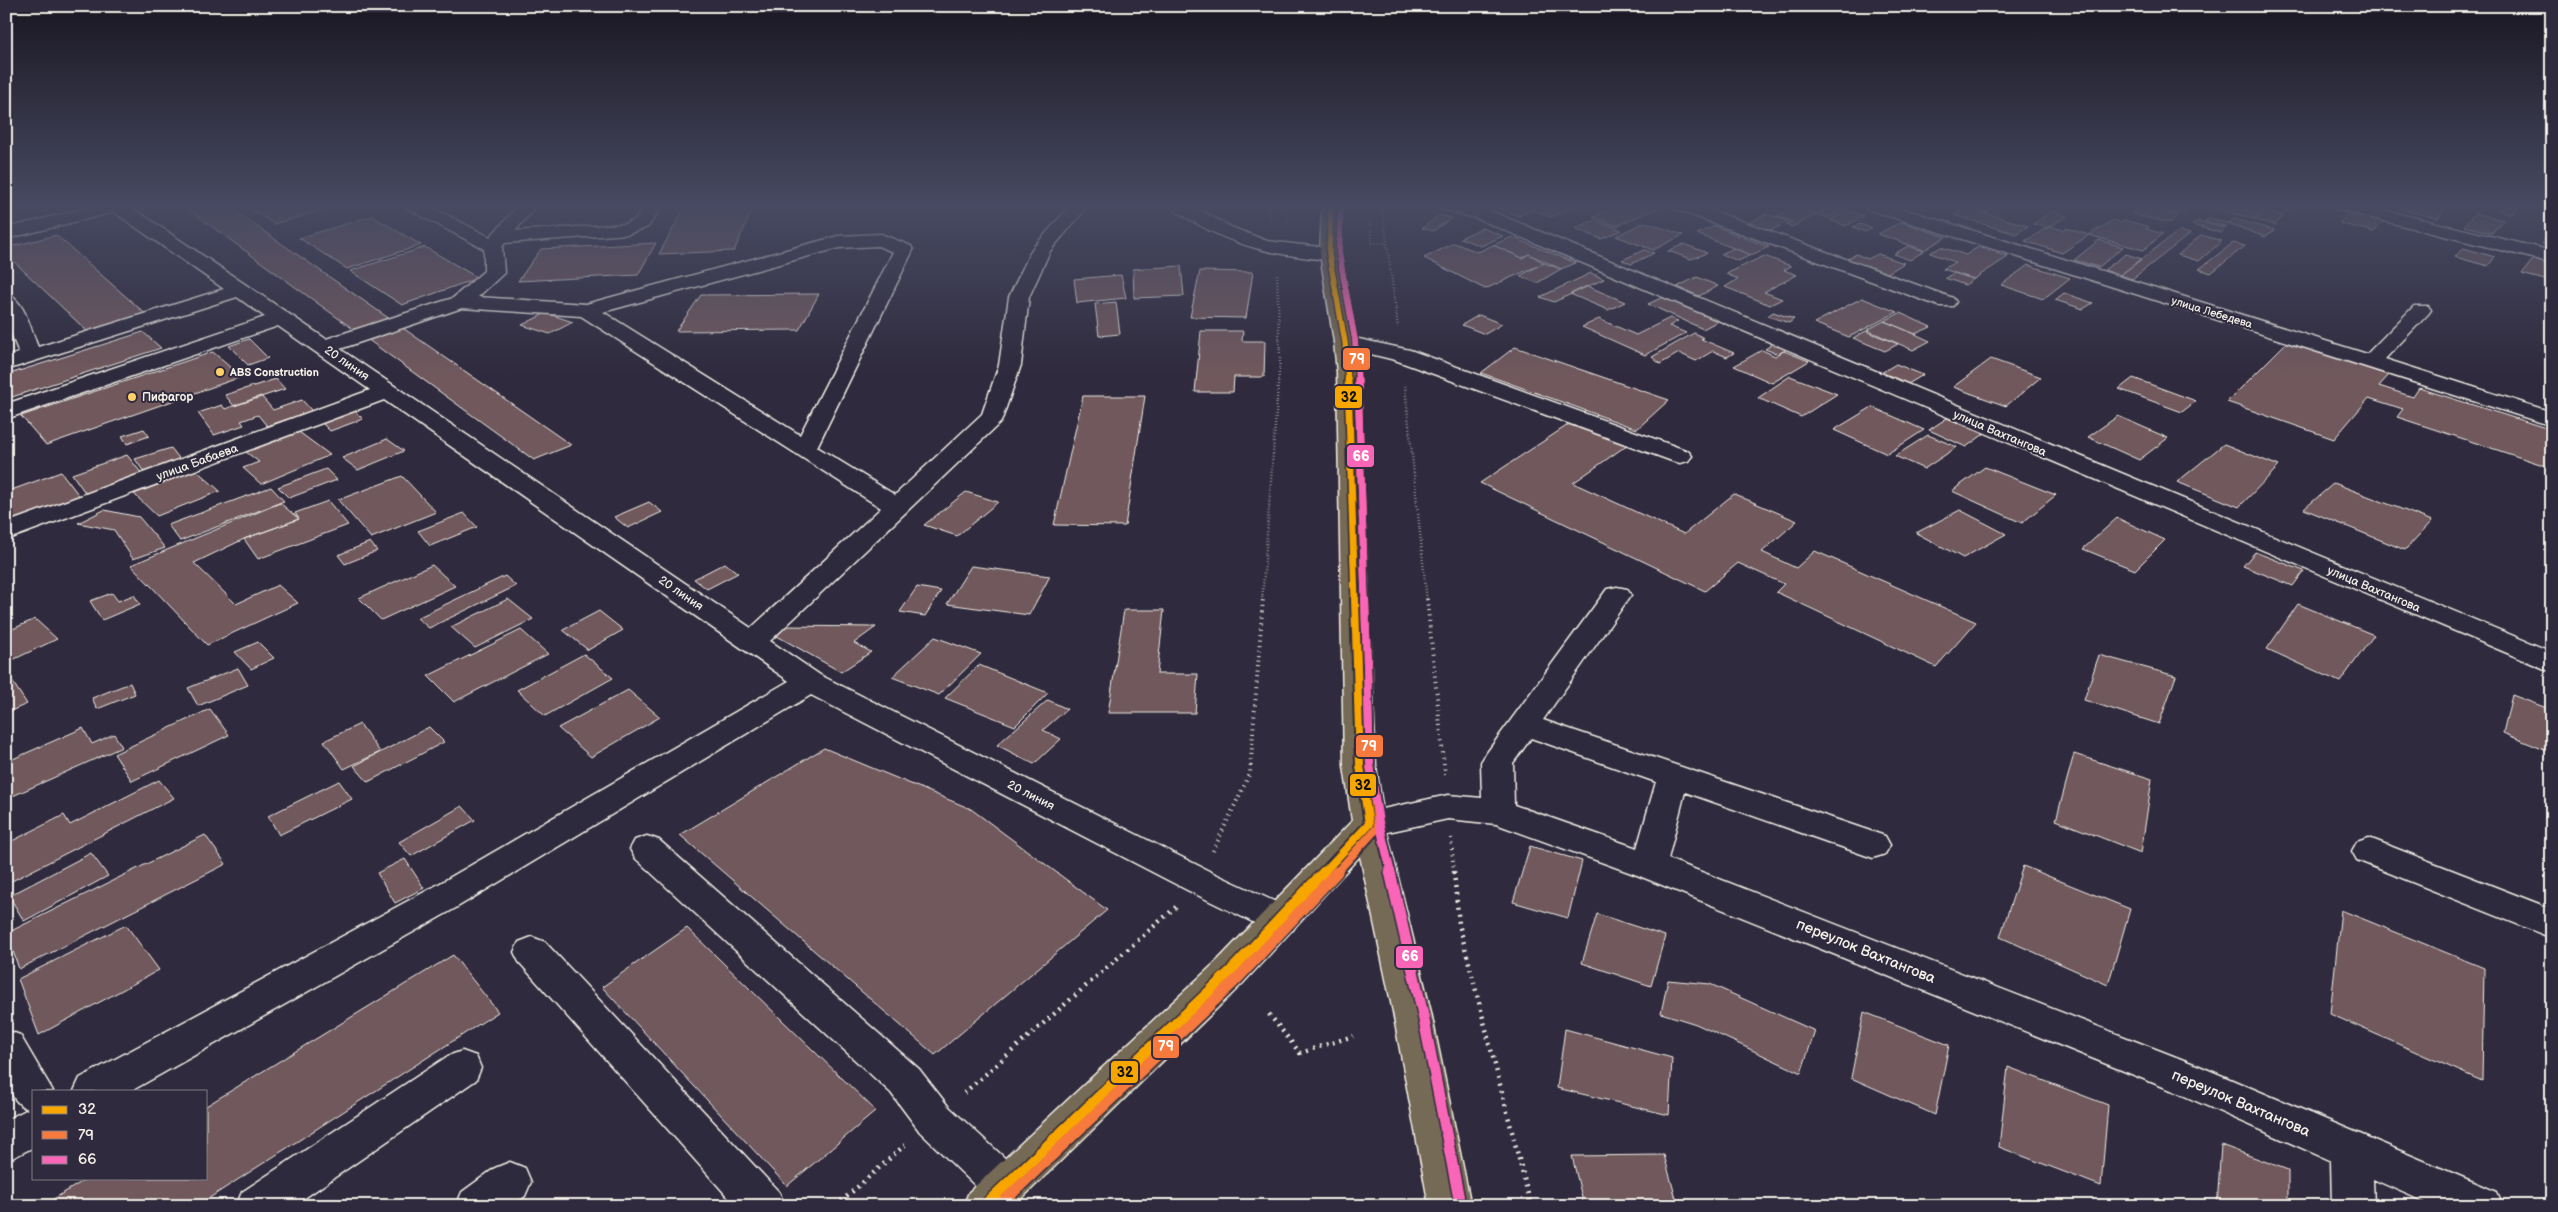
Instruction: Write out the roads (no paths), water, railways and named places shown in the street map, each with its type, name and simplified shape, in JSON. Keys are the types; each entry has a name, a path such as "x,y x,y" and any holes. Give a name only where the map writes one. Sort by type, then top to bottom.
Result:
{"main road":[{"path":"1330,262 1345,342 1360,766 1368,824 1412,1012 1450,1206"},
{"path":"994,1196 1222,979 1281,920 1368,824"}],"street":[{"name":"20 линия","path":"199,262 810,682 1199,881 1281,920"},
{"path":"460,302 494,273 495,262"},
{"path":"324,347 460,302 586,310 766,262"},
{"path":"804,450 898,262"},
{"path":"752,642 993,417 1010,365 1019,297 1035,262"},
{"name":"улица Вахтангова","path":"1595,262 2552,663"},
{"path":"1836,262 1946,302"},
{"name":"улица Лебедева","path":"2052,262 2552,419"},
{"path":"6,364 240,290"},
{"path":"6,300 9,302 30,357"},
{"path":"586,310 896,507"},
{"path":"2371,362 2421,310"},
{"path":"6,412 282,318"},
{"path":"1345,342 1402,354 1680,456"},
{"name":"улица Бабаева","path":"6,532 388,391"},
{"path":"1498,812 1497,762 1617,595"},
{"path":"96,1090 442,899 810,682"},
{"path":"1524,724 1873,845"},
{"path":"1650,866 1673,776"},
{"name":"переулок Вахтангова","path":"1368,824 1448,808 1498,812 1650,866 2185,1078 2482,1206"},
{"path":"648,849 906,1081 994,1196"},
{"path":"2369,850 2552,924"},
{"path":"532,952 764,1206"},
{"path":"6,1047 32,1090"},
{"path":"257,1206 462,1068"},
{"path":"6,1142 32,1126"},
{"path":"2351,1151 2353,1206"},
{"path":"477,1206 510,1182"}],"place":[{"name":"ABS Construction","path":"220,372"},
{"name":"Пифагор","path":"132,397"}]}
